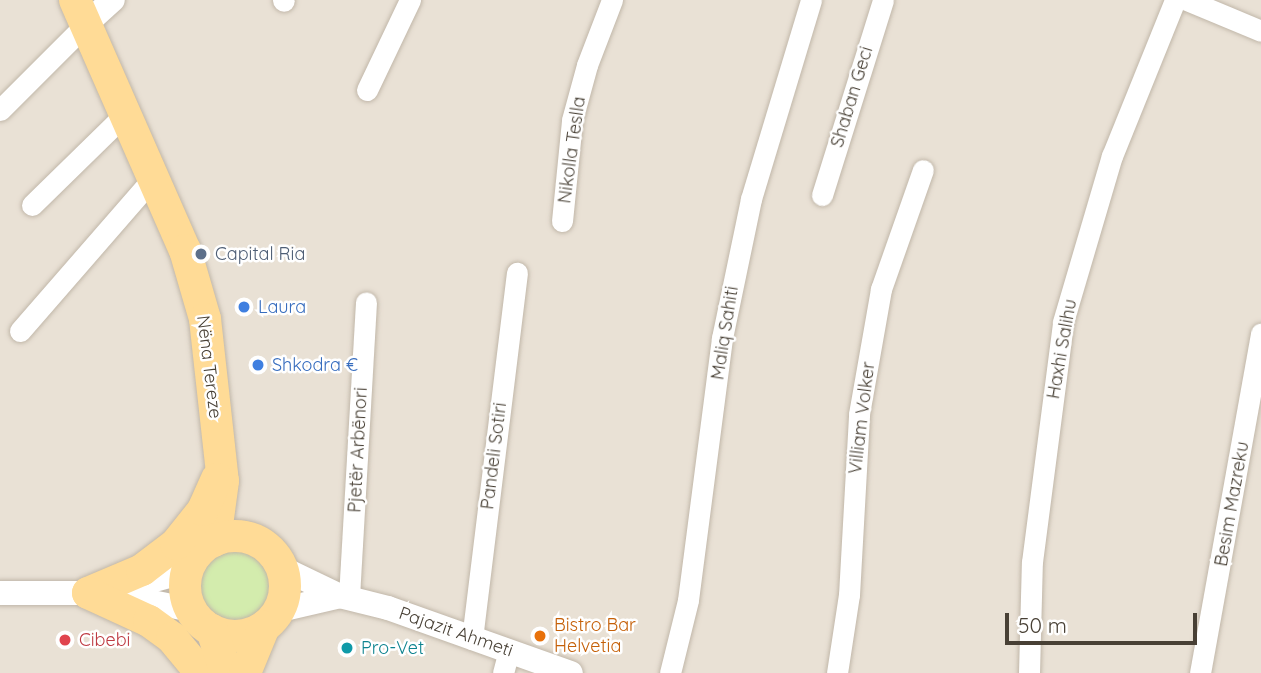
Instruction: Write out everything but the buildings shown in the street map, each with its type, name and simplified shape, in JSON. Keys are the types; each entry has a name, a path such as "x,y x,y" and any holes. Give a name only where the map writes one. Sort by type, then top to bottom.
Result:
{"main road":[{"name":"Nëna Tereze","path":"81,12 185,250 205,319 222,474 215,540"},
{"name":"Nëna Tereze","path":"222,474 252,538"},
{"path":"98,593 142,570 176,544 203,510 222,474"},
{"path":"226,673 202,620 187,571 200,550 215,540 230,536 252,538 275,555 285,582 272,618 245,673"},
{"path":"98,593 149,621 172,638 201,673"},
{"path":"202,620 239,636 272,618"}],"street":[{"path":"0,110 81,12 113,0"},
{"path":"367,90 410,0"},
{"name":"Nikolla Teslla","path":"562,221 572,120 587,65 612,0"},
{"name":"Maliq Sahiti","path":"670,673 688,600 722,338 751,199 811,0"},
{"name":"Shaban Geci","path":"822,195 883,0"},
{"name":"Haxhi Salihu","path":"1029,673 1032,562 1063,322 1112,156 1175,0"},
{"path":"1187,0 1214,4 1261,31"},
{"path":"32,205 126,113"},
{"name":"Villiam Volker","path":"837,673 849,595 859,414 881,289 923,170"},
{"path":"20,331 153,177"},
{"name":"Pandeli Sotiri","path":"472,639 517,273"},
{"name":"Pjetër Arbënori","path":"345,597 366,302"},
{"name":"Besim Mazreku","path":"1200,673 1261,333"},
{"name":"Pajazit Ahmeti","path":"282,568 345,597 472,639 506,662 570,673"},
{"path":"0,593 98,593 187,571"},
{"path":"98,593 202,620"},
{"path":"272,618 345,597"}],"shaded area":[{"path":"0,0 1261,0 1261,673 0,673"}],"green space":[{"path":"235,545 250,548 263,557 272,570 275,585 272,600 263,613 250,622 235,625 220,622 207,613 198,600 195,585 198,570 207,557 220,548"}],"place":[{"name":"Capital Ria","path":"201,254"},
{"name":"Laura","path":"244,307"},
{"name":"Shkodra €","path":"258,365"},
{"name":"Bistro Bar Helvetia","path":"540,636"},
{"name":"Cibebi","path":"65,640"},
{"name":"Pro-Vet","path":"347,648"}]}
